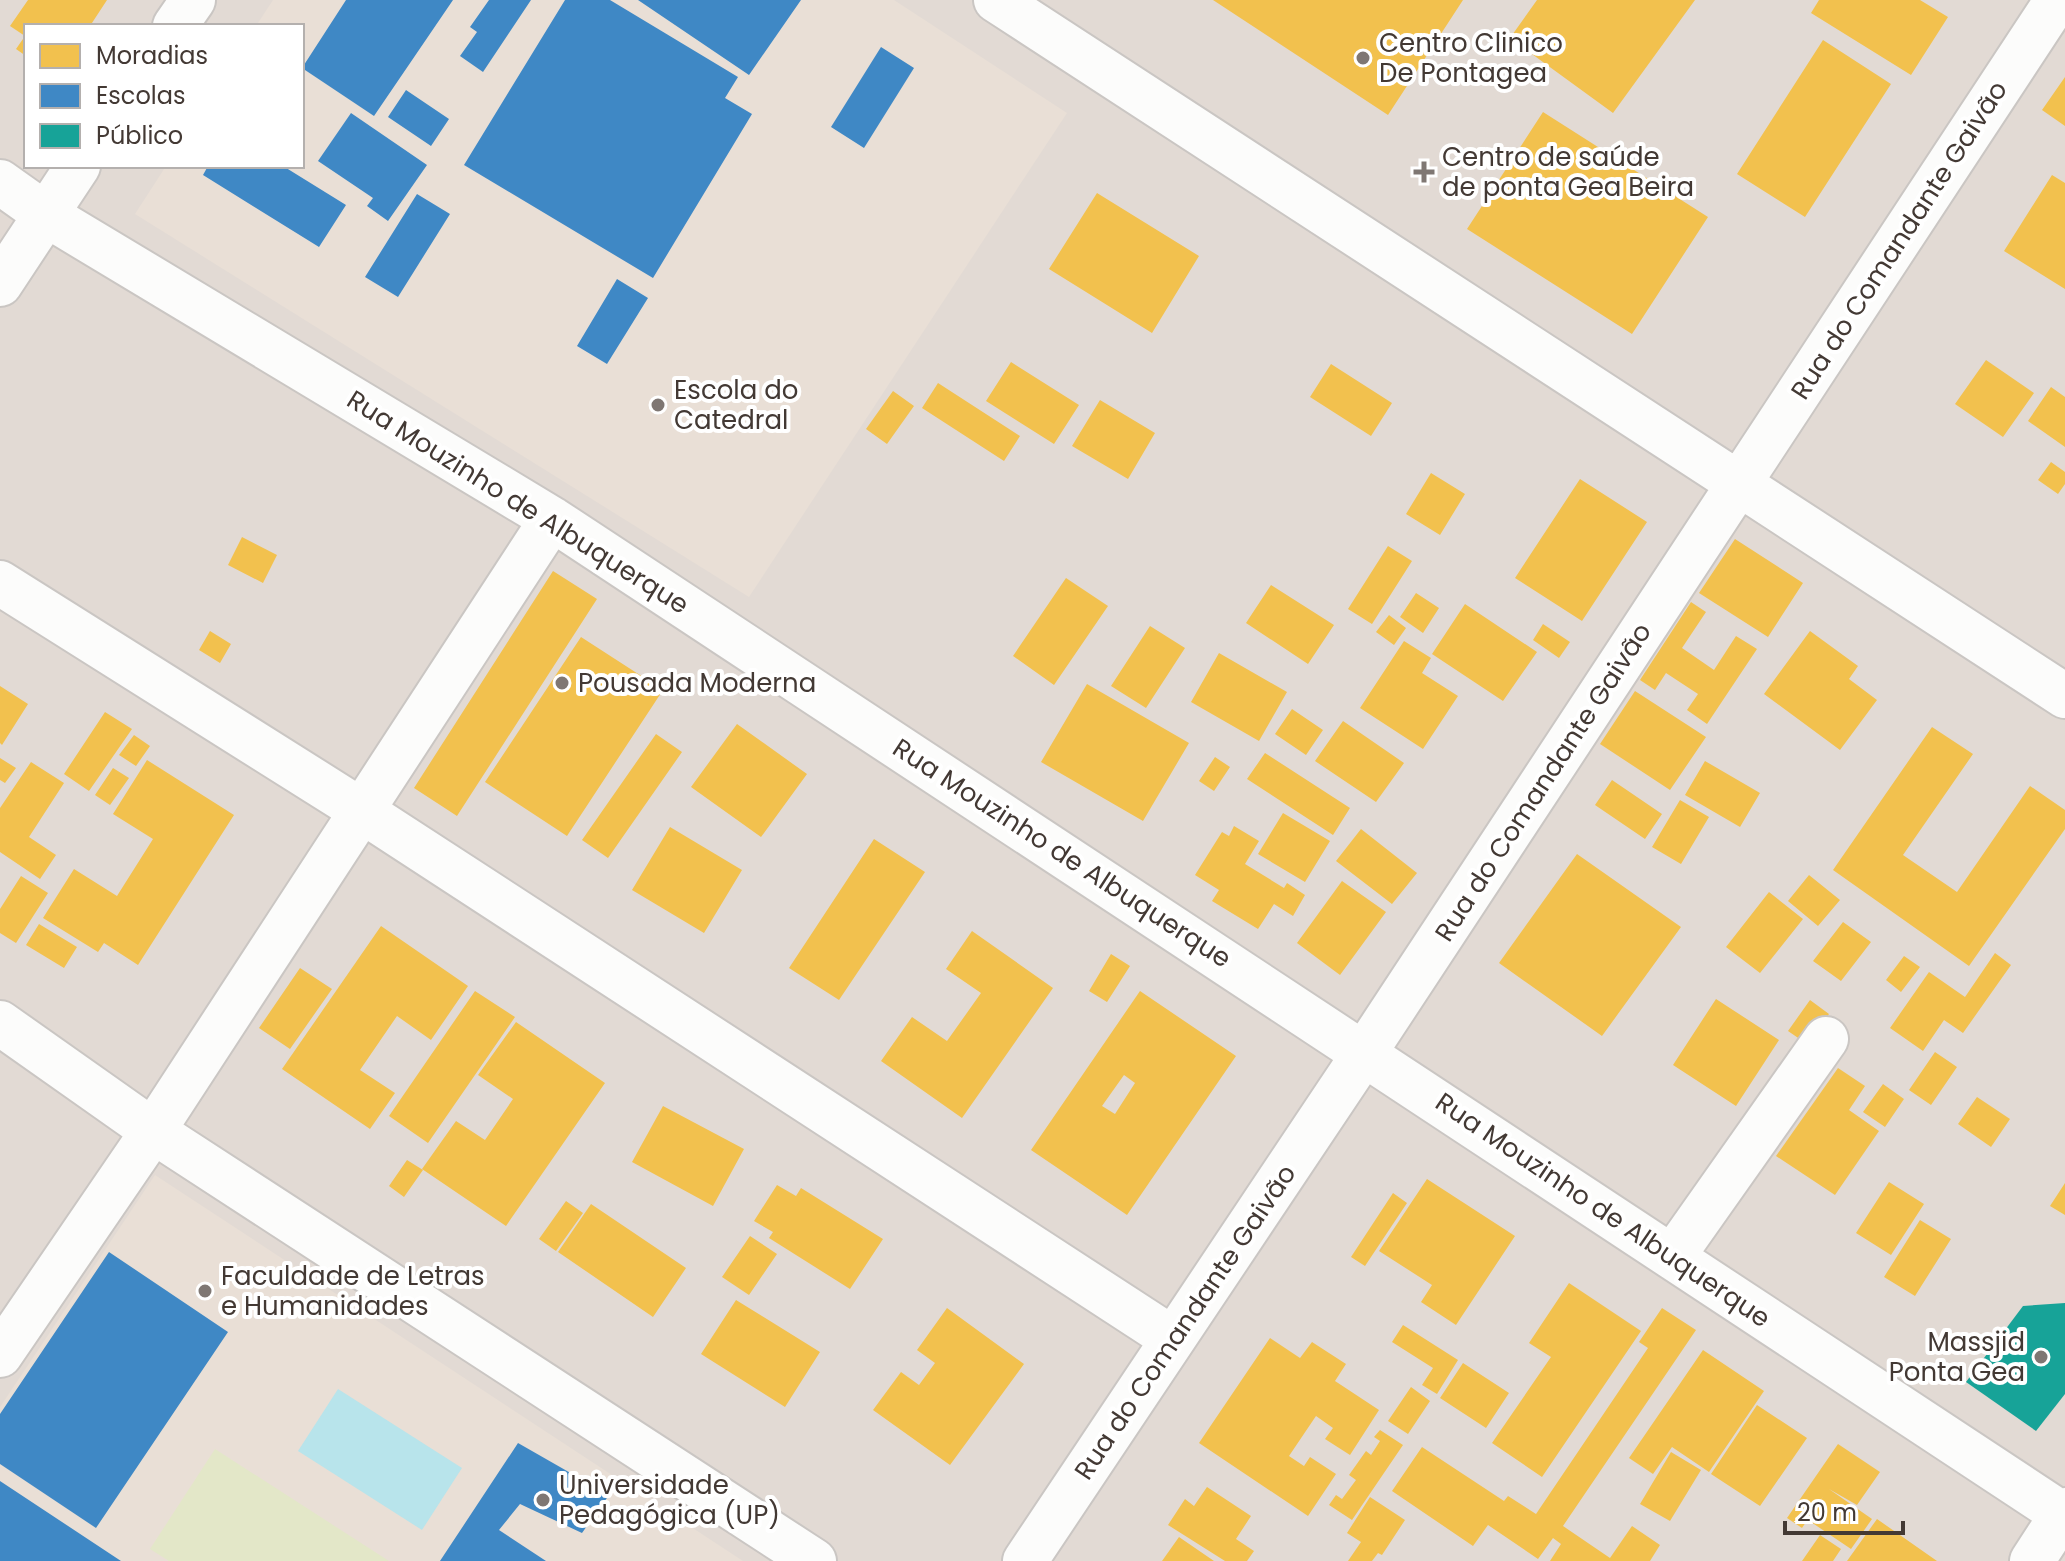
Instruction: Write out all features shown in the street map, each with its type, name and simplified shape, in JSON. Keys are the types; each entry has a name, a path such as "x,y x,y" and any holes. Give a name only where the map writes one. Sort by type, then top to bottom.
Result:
{"street":[{"path":"176,24 193,0"},
{"path":"996,0 2065,696"},
{"name":"Rua do Comandante Gaivão","path":"1025,1561 1365,1052 2057,0"},
{"path":"0,284 77,168"},
{"name":"Rua Mouzinho de Albuquerque","path":"0,182 45,214 552,519 2064,1513"},
{"path":"0,1355 153,1131 552,519"},
{"path":"0,583 362,811 1173,1339"},
{"path":"0,1023 153,1131 814,1561"},
{"path":"1673,1256 1826,1039"},
{"path":"2032,1561 2064,1513"}],"shaded area":[{"path":"0,0 2065,0 2065,1561 0,1561"},
{"name":"Escola do Catedral","path":"273,0 894,0 1067,113 749,597 135,214 165,168 304,168 304,24 257,24"},
{"name":"Faculdade de Letras e Humanidades","path":"155,1175 743,1561 0,1561 0,1407"}],"green space":[{"path":"215,1449 389,1561 169,1561 150,1549"}],"water":[{"path":"338,1389 462,1468 422,1530 298,1451"}],"building: Moradias":[{"path":"28,0 107,0 91,24 24,24 24,35 10,26"},
{"name":"Centro Clinico De Pontagea","path":"1213,0 1463,0 1388,115"},
{"path":"1537,0 1695,0 1613,113 1510,38"},
{"path":"1819,0 1920,0 1948,17 1911,75 1811,13"},
{"path":"24,37 24,55 16,49"},
{"path":"1823,40 1891,84 1805,217 1737,174"},
{"path":"2065,77 2065,126 2042,110"},
{"path":"1543,112 1708,217 1632,334 1467,229"},
{"path":"2052,175 2065,183 2065,289 2004,251"},
{"path":"1097,193 1199,256 1152,333 1049,269"},
{"path":"1986,360 2034,393 2003,437 1955,404"},
{"path":"1011,362 1079,405 1054,444 986,401"},
{"path":"1331,364 1392,403 1371,436 1310,397"},
{"path":"938,383 1020,436 1004,461 922,408"},
{"path":"2051,387 2065,397 2065,447 2028,421"},
{"path":"893,391 914,406 887,444 866,429"},
{"path":"1100,400 1155,433 1128,479 1072,446"},
{"path":"2051,462 2065,472 2065,484 2058,494 2038,480"},
{"path":"1431,473 1465,494 1440,535 1406,514"},
{"path":"1580,479 1647,522 1582,621 1515,578"},
{"path":"242,537 277,555 263,583 228,565"},
{"path":"1735,539 1803,583 1768,637 1699,593"},
{"path":"1388,546 1412,561 1372,624 1348,609"},
{"path":"553,571 597,599 457,816 414,788"},
{"path":"1066,578 1108,606 1054,685 1013,656"},
{"path":"1271,585 1334,625 1308,664 1246,623"},
{"path":"1416,593 1439,608 1423,633 1400,617"},
{"path":"1691,602 1706,612 1682,648 1714,670 1736,636 1757,649 1707,724 1687,710 1698,694 1666,673 1655,690 1640,680"},
{"path":"1465,604 1537,652 1503,701 1432,654"},
{"path":"1389,615 1406,628 1394,645 1376,632"},
{"path":"1543,624 1570,642 1559,658 1533,640"},
{"path":"1150,626 1185,648 1146,708 1111,686"},
{"path":"210,631 231,644 220,663 199,650"},
{"path":"1810,631 1858,666 1849,679 1877,700 1840,750 1764,694"},
{"path":"581,637 663,690 567,836 485,782"},
{"path":"1404,641 1431,658 1422,673 1458,696 1423,749 1360,708"},
{"path":"1219,653 1287,692 1259,741 1191,702"},
{"path":"1087,684 1189,743 1143,821 1041,762"},
{"path":"0,686 28,704 2,745 0,743"},
{"path":"1635,691 1706,737 1670,790 1600,744"},
{"path":"1292,709 1323,730 1306,755 1275,734"},
{"path":"105,712 132,729 89,791 64,774"},
{"path":"1343,721 1404,763 1376,802 1315,761"},
{"path":"737,724 807,774 761,837 691,787"},
{"path":"1932,727 1973,754 1903,855 1957,892 2030,786 2065,810 2065,829 1969,966 1833,870"},
{"path":"656,734 682,752 608,858 582,840"},
{"path":"134,735 150,746 136,766 119,755"},
{"path":"1265,753 1350,808 1333,835 1247,779"},
{"path":"1215,757 1230,767 1214,791 1199,781"},
{"path":"0,758 16,768 5,783 0,780"},
{"path":"147,760 234,815 138,965 104,943 98,952 43,918 74,869 117,896 153,839 113,814"},
{"path":"1705,761 1760,793 1740,827 1685,795"},
{"path":"31,762 64,783 29,837 56,855 40,879 0,852 0,808"},
{"path":"113,768 129,778 110,805 95,795"},
{"path":"1612,780 1662,814 1645,839 1595,805"},
{"path":"1680,800 1709,817 1681,864 1652,847"},
{"path":"1283,813 1330,841 1305,882 1258,854"},
{"path":"1234,826 1259,841 1245,864 1284,888 1287,883 1305,895 1293,916 1274,904 1258,929 1212,901 1219,890 1195,875 1222,832 1229,836"},
{"path":"670,827 742,870 704,933 632,890"},
{"path":"1361,829 1417,873 1392,904 1336,861"},
{"path":"874,839 925,872 839,1000 789,968"},
{"path":"1577,854 1681,927 1602,1036 1499,963"},
{"path":"1809,875 1840,900 1818,926 1788,901"},
{"path":"21,876 48,893 16,943 0,933 0,909"},
{"path":"1342,881 1386,912 1340,975 1297,943"},
{"path":"1769,892 1803,919 1760,973 1726,947"},
{"path":"1843,922 1871,942 1841,981 1813,961"},
{"path":"39,924 77,947 64,968 26,945"},
{"path":"381,926 468,986 431,1040 397,1016 360,1070 395,1093 370,1129 282,1069"},
{"path":"972,931 1053,988 962,1118 881,1061 912,1017 947,1041 981,993 946,969"},
{"path":"1995,953 2011,965 1963,1033 1944,1020 1923,1051 1890,1028 1929,972 1965,997"},
{"path":"1111,954 1130,966 1107,1002 1089,991"},
{"path":"1904,956 1920,967 1901,992 1886,980"},
{"path":"300,968 332,989 290,1049 259,1028"},
{"path":"475,991 515,1017 428,1143 389,1116"},
{"path":"1140,991 1236,1056 1127,1215 1031,1150","holes":["1124,1075 1135,1083 1115,1114 1102,1106"]},
{"path":"1716,999 1779,1040 1736,1106 1673,1065"},
{"path":"1810,1000 1829,1014 1807,1044 1788,1031"},
{"path":"516,1022 605,1083 506,1226 422,1169 456,1121 485,1140 513,1099 478,1075"},
{"path":"1935,1052 1957,1067 1931,1105 1909,1090"},
{"path":"1838,1068 1865,1086 1849,1110 1879,1131 1835,1195 1776,1156"},
{"path":"1883,1084 1904,1099 1885,1127 1863,1112"},
{"path":"1977,1097 2010,1119 1991,1147 1958,1124"},
{"path":"663,1106 744,1149 713,1206 632,1162"},
{"path":"407,1160 423,1170 404,1197 389,1186"},
{"path":"1427,1179 1515,1236 1456,1325 1421,1302 1432,1285 1379,1251"},
{"path":"1889,1182 1924,1204 1891,1255 1856,1233"},
{"path":"2065,1183 2065,1215 2050,1206"},
{"path":"777,1185 796,1196 801,1188 883,1239 850,1289 769,1238 773,1232 754,1221"},
{"path":"1393,1193 1407,1203 1365,1266 1351,1257"},
{"path":"566,1201 583,1213 556,1251 539,1239"},
{"path":"591,1204 686,1268 653,1317 558,1252"},
{"path":"1920,1220 1951,1239 1915,1296 1884,1277"},
{"path":"750,1236 777,1254 749,1295 722,1277"},
{"path":"1569,1283 1641,1331 1542,1477 1492,1443 1551,1357 1529,1343"},
{"path":"736,1300 820,1352 785,1407 701,1354"},
{"path":"947,1308 1024,1364 950,1465 873,1410 901,1372 919,1385 935,1363 917,1350"},
{"path":"1662,1308 1696,1330 1563,1526 1610,1558 1632,1526 1660,1545 1650,1561 1550,1561 1561,1544 1553,1538 1538,1559 1488,1525 1473,1546 1392,1491 1422,1447 1504,1501 1508,1496 1536,1514 1648,1348 1639,1342"},
{"path":"1403,1325 1458,1360 1437,1394 1422,1385 1433,1368 1392,1342"},
{"path":"1270,1338 1300,1358 1312,1342 1346,1364 1335,1381 1379,1410 1350,1455 1325,1439 1333,1428 1316,1416 1289,1456 1304,1466 1310,1457 1336,1474 1308,1516 1199,1443"},
{"path":"1703,1350 1764,1391 1709,1472 1672,1447 1653,1474 1629,1458"},
{"path":"1463,1363 1509,1393 1486,1428 1440,1398"},
{"path":"1411,1387 1430,1401 1408,1434 1388,1421"},
{"path":"1757,1405 1807,1438 1760,1506 1711,1474"},
{"path":"1380,1430 1403,1445 1352,1520 1329,1505 1336,1495 1342,1499 1356,1480 1349,1475 1366,1451 1371,1455 1380,1441 1374,1437"},
{"path":"1838,1444 1880,1472 1857,1505 1829,1489 1872,1519 1851,1549 1808,1520 1824,1495 1802,1528 1787,1518"},
{"path":"1671,1452 1701,1470 1670,1521 1640,1504"},
{"path":"1207,1487 1251,1516 1236,1539 1254,1551 1247,1561 1225,1561 1168,1525 1185,1499 1194,1506"},
{"path":"1370,1497 1405,1520 1382,1555 1378,1553 1372,1561 1348,1561 1361,1542 1347,1533"},
{"path":"1877,1519 1937,1561 1847,1561"},
{"path":"1820,1535 1841,1549 1833,1561 1802,1561"},
{"path":"1179,1537 1214,1561 1162,1561"}],"building: Escolas":[{"path":"346,0 453,0 374,116 304,69"},
{"path":"489,0 531,0 483,72 460,56 477,32 470,27"},
{"path":"565,0 610,0 738,77 725,98 752,114 653,278 464,165"},
{"path":"638,0 801,0 749,75"},
{"path":"881,47 914,68 864,148 831,127"},
{"path":"406,90 449,119 431,146 388,117"},
{"path":"351,113 427,165 388,221 367,206 373,198 318,161"},
{"path":"207,168 286,168 346,205 319,247 203,175"},
{"path":"417,194 450,214 398,297 365,277"},
{"path":"617,279 648,298 607,364 577,346"},
{"path":"109,1252 228,1332 96,1528 0,1464 0,1414"},
{"name":"Universidade Pedagógica (UP)","path":"518,1443 609,1495 582,1533 520,1504 499,1530 546,1561 440,1561"},
{"path":"0,1481 59,1520 121,1561 0,1561"}],"building: Público":[{"path":"2065,1303 2065,1394 2036,1431 1966,1382 2023,1306"}],"place":[{"name":"Centro Clinico De Pontagea","path":"1363,58"},
{"name":"Centro de saúde de ponta Gea Beira","path":"1424,172"},
{"name":"Escola do Catedral","path":"658,405"},
{"name":"Pousada Moderna","path":"562,683"},
{"name":"Faculdade de Letras e Humanidades","path":"205,1291"},
{"name":"Massjid Ponta Gea","path":"2041,1357"},
{"name":"Universidade Pedagógica (UP)","path":"543,1500"}]}
